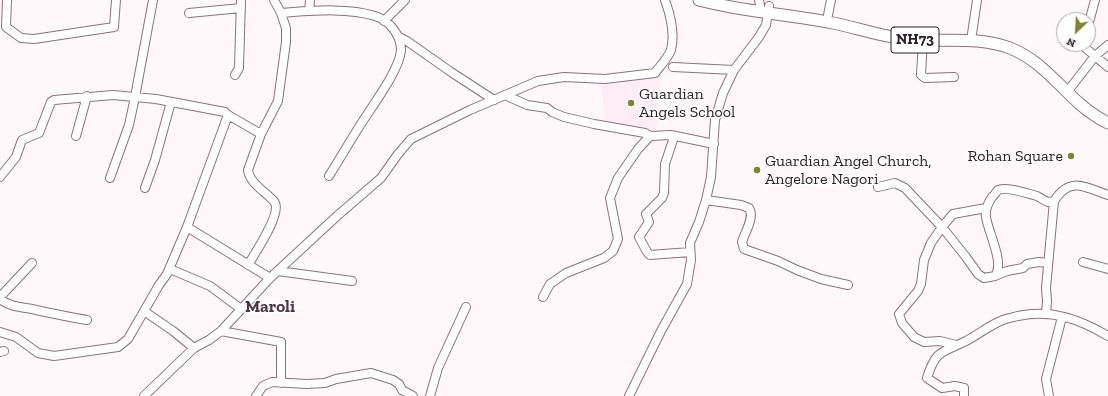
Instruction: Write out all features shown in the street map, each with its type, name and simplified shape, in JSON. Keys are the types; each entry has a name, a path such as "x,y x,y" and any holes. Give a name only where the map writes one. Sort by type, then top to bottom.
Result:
{"highway":[{"name":"NH73","path":"699,0 713,4 764,6 891,37 923,40 986,41 1010,48 1025,55 1044,68 1081,105 1108,123"},
{"name":"NH73","path":"725,0 828,15 884,29 908,33 972,34 1012,42 1028,50 1050,66 1085,101 1108,117"}],"street":[{"path":"7,0 6,27 21,38 34,39 114,27 116,0"},
{"path":"110,178 129,125 153,0"},
{"path":"248,265 270,228 276,210 275,202 257,186 249,175 248,170 261,134 278,101 286,42 286,28 281,13 274,0"},
{"path":"309,11 310,0"},
{"path":"384,20 405,0"},
{"path":"144,396 194,348 209,340 221,331 278,270 381,178 398,154 411,140 470,110 538,81 564,77 605,79 655,73 671,50 672,36 669,14 665,0"},
{"path":"828,15 831,0"},
{"path":"972,34 977,0"},
{"path":"1092,12 1095,0"},
{"path":"190,13 241,4 239,68 235,75"},
{"path":"629,396 661,331 687,284 691,260 690,243 706,200 711,177 715,120 723,93 734,70 759,37 766,25 764,6"},
{"path":"281,13 309,11 357,12 375,16 384,20 399,37 401,51 392,76 329,176"},
{"path":"399,37 494,100"},
{"path":"923,40 921,75 925,78 954,77"},
{"path":"1070,87 1095,56 1108,45"},
{"path":"1090,52 1108,67"},
{"path":"673,67 734,70"},
{"path":"0,176 16,157 22,140 39,133 51,102 54,100 113,95 171,102 225,112 261,134"},
{"path":"505,95 527,105 547,108 564,117 645,133 650,136 670,135 714,144"},
{"path":"76,136 87,96"},
{"path":"145,188 155,160 171,102"},
{"path":"0,332 16,337 38,353 54,356 118,347 128,339 158,285 168,274 228,115"},
{"path":"543,297 550,284 566,273 604,258 613,251 618,239 610,198 618,178 650,136"},
{"path":"673,140 664,164 664,193 662,198 646,214 649,222 639,237 647,252 650,254 690,252"},
{"path":"878,187 895,183 905,188 942,227 966,256 978,274 984,278 995,276 1006,271 1023,268 1027,264 1039,262 1048,263"},
{"path":"1046,314 1046,288 1054,201 1063,189 1072,186 1083,187 1108,195"},
{"path":"995,276 998,272 998,263 993,238 986,217 986,208 998,190 1004,189 1016,191 1038,197 1048,202 1054,201"},
{"path":"706,200 741,205 749,208 752,213 742,242 744,249 778,261 820,279 848,286"},
{"path":"956,345 940,341 924,342 914,337 902,323 899,314 918,291 921,284 924,260 942,227 953,214 986,208"},
{"path":"186,228 270,278"},
{"path":"1083,262 1108,269"},
{"path":"32,263 0,298 4,302 16,307 57,316 87,320"},
{"path":"170,269 210,286 241,309"},
{"path":"278,270 352,281"},
{"path":"430,396 438,368 466,307"},
{"path":"144,311 194,348"},
{"path":"964,396 964,388 955,386 942,388 927,378 931,366 939,353 966,341 1004,320 1040,313 1074,319 1108,336"},
{"path":"1049,396 1046,379 1062,317"},
{"path":"221,331 281,342 281,383"},
{"path":"256,396 263,386 272,382 307,384 325,383 336,379 371,373 393,380 399,384 402,390 412,396"}],"shaded area":[{"name":"Guardian Angels School","path":"660,76 656,130 607,124 600,83"}],"place":[{"name":"Guardian Angels School","path":"631,103"},
{"name":"Rohan Square","path":"1071,156"},
{"name":"Guardian Angel Church, Angelore Nagori","path":"757,170"}],"district":[{"name":"Maroli","path":"270,307"}]}
